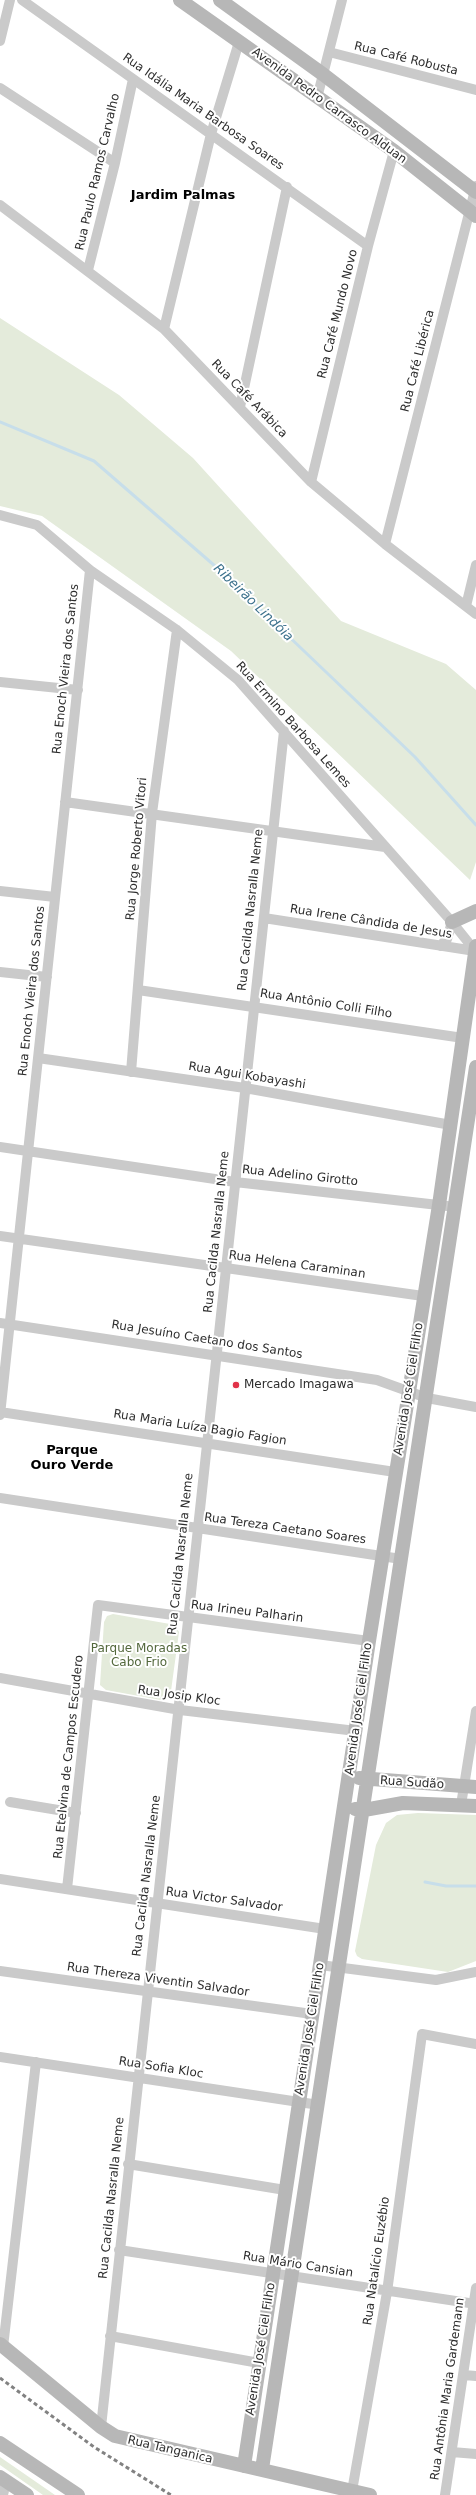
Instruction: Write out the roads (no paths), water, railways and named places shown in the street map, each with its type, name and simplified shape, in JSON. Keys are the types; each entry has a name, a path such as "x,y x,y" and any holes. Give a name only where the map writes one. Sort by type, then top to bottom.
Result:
{"street":[{"path":"0,41 10,0"},
{"name":"Rua Idália Maria Barbosa Soares","path":"22,0 368,246"},
{"name":"Avenida Pedro Carrasco Alduan","path":"180,0 394,151 473,213"},
{"name":"Avenida Pedro Carrasco Alduan","path":"220,0 324,75 476,189"},
{"path":"317,98 342,0"},
{"path":"164,329 211,134 239,42"},
{"name":"Rua Café Robusta","path":"329,52 476,90"},
{"name":"Rua Paulo Ramos Carvalho","path":"88,270 115,163 133,79"},
{"path":"0,88 115,163"},
{"name":"Rua Café Mundo Novo","path":"311,482 368,246 394,151"},
{"path":"240,407 287,187"},
{"name":"Rua Café Libérica","path":"385,544 473,213 476,189"},
{"name":"Rua Café Arábica","path":"0,205 88,270 164,329 311,482 385,544 476,614"},
{"name":"Rua Ermino Barbosa Lemes","path":"0,515 37,525 90,570 177,630 238,680 476,949"},
{"path":"466,606 476,565"},
{"name":"Rua Enoch Vieira dos Santos","path":"0,1415 5,1324 19,1239 90,570"},
{"name":"Rua Jorge Roberto Vitori","path":"131,1072 152,813 177,630"},
{"path":"0,682 78,690"},
{"name":"Rua Cacilda Nasralla Neme","path":"100,2427 147,1991 180,1710 187,1617 284,731"},
{"path":"65,802 152,813 273,833 385,847"},
{"path":"0,891 55,897"},
{"path":"440,946 446,939 452,922 476,911"},
{"name":"Rua Irene Cândida de Jesus","path":"264,918 440,946 476,949"},
{"name":"Avenida José Ciel Filho","path":"244,2466 325,1929 345,1807 368,1641 439,1205 476,949"},
{"path":"0,972 47,977"},
{"name":"Rua Antônio Colli Filho","path":"138,990 463,1038"},
{"name":"Rua Agui Kobayashi","path":"38,1058 245,1088 451,1125"},
{"name":"Avenida José Ciel Filho","path":"262,2469 427,1398 476,1066"},
{"name":"Rua Adelino Girotto","path":"0,1146 235,1182 456,1207"},
{"name":"Rua Helena Caraminan","path":"0,1236 423,1296"},
{"name":"Rua Jesuíno Caetano dos Santos","path":"5,1324 216,1354 377,1380 427,1398 476,1407"},
{"name":"Rua Maria Luíza Bagio Fagion","path":"0,1412 206,1442 395,1472"},
{"name":"Rua Tereza Caetano Soares","path":"0,1498 197,1530 401,1560"},
{"name":"Rua Irineu Palharin","path":"98,1605 368,1641"},
{"name":"Rua Etelvina de Campos Escudero","path":"66,1889 76,1813 98,1605"},
{"name":"Rua Josip Kloc","path":"0,1678 89,1696 180,1710 356,1731"},
{"path":"461,1806 470,1787 476,1711"},
{"name":"Rua Sudão","path":"349,1776 368,1779 470,1787"},
{"path":"10,1802 76,1813"},
{"name":"Rua Sudão","path":"345,1807 364,1810 403,1803 476,1806"},
{"name":"Rua Victor Salvador","path":"0,1879 325,1929"},
{"path":"320,1965 436,1980 476,1972"},
{"name":"Rua Thereza Viventin Salvador","path":"0,1971 312,2014"},
{"name":"Rua Natalício Euzébio","path":"352,2491 387,2292 422,2034 476,2044"},
{"name":"Rua Sofia Kloc","path":"0,2057 318,2105"},
{"path":"2,2345 36,2062"},
{"path":"128,2164 285,2190"},
{"name":"Rua Mário Cansian","path":"119,2250 387,2292 475,2304"},
{"name":"Rua Antônia Maria Gardemann","path":"445,2495 475,2304 476,2288"},
{"path":"110,2336 259,2362"},
{"name":"Rua Tanganica","path":"2,2345 100,2427 115,2436 370,2495"},
{"path":"464,2375 476,2376"},
{"path":"0,2443 78,2495"},
{"path":"452,2452 476,2454"},
{"path":"3,2484 27,2495"}],"waterway":[{"name":"Ribeirão Lindóia","path":"0,422 94,461 215,566 415,757 476,825"},
{"path":"425,1882 446,1886 476,1886"}],"railway":[{"path":"0,2378 94,2447 171,2495"}],"place":[{"name":"Mercado Imagawa","path":"236,1385"}],"district":[{"name":"Jardim Palmas","path":"183,196"},
{"name":"Parque Ouro Verde","path":"72,1458"}],"park label":[{"name":"Parque Moradas Cabo Frio","path":"139,1656"}]}
